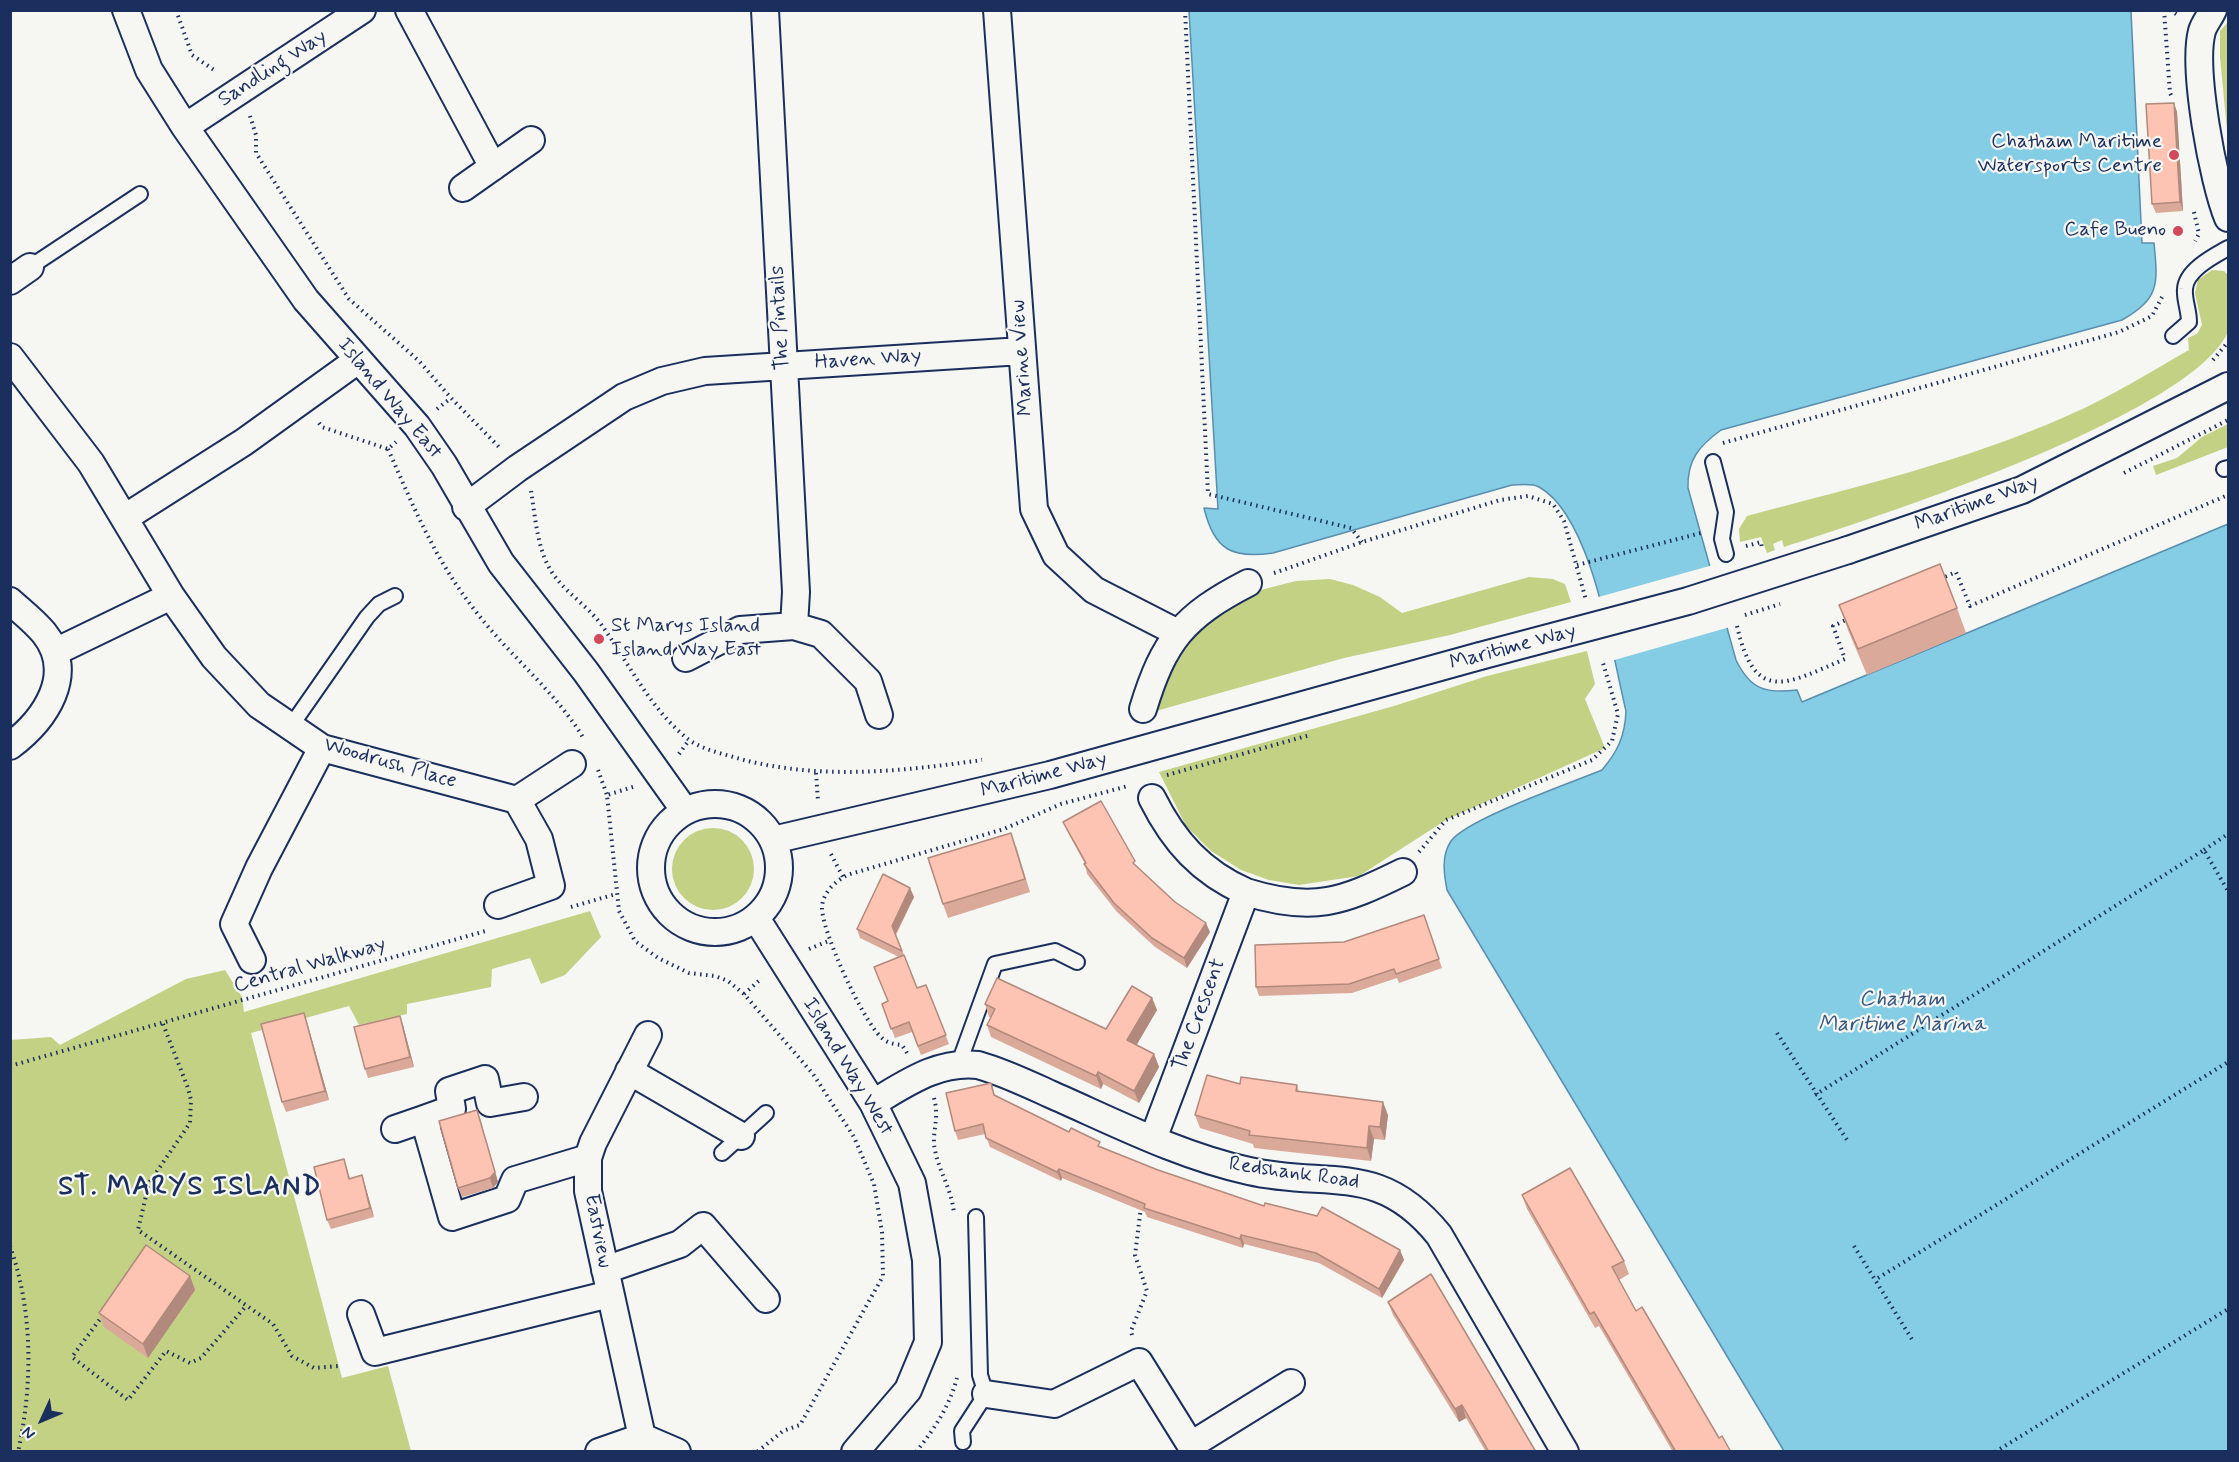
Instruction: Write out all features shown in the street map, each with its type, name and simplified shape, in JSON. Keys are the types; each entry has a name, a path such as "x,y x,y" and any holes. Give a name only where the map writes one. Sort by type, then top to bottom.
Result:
{"street":[{"name":"Island Way East","path":"126,10 149,70 185,127 306,300 417,426 444,465 466,507 501,564 586,672 685,811"},
{"name":"Sandling Way","path":"185,127 362,10"},
{"path":"409,10 493,167"},
{"name":"The Pintails","path":"765,10 796,592 794,626"},
{"name":"Marine View","path":"997,10 1034,509 1056,555 1094,590 1178,633"},
{"path":"2213,10 2202,30 2200,59 2204,111 2219,195 2229,218"},
{"path":"463,188 531,140"},
{"name":"Haven Way","path":"466,507 518,468 624,397 662,381 705,371 1022,351"},
{"name":"Woodrush Place","path":"10,357 80,446 126,517 171,596 214,657 259,705 322,748 517,800"},
{"path":"126,517 244,442 358,360"},
{"name":"Maritime Way","path":"773,840 1050,775 1688,601 1848,550 2022,490 2229,386"},
{"path":"1143,709 1155,670 1178,633 1210,602 1248,583"},
{"path":"55,652 171,596"},
{"path":"10,600 44,633 55,652 58,682 48,708 38,722 10,746"},
{"path":"686,658 740,630 794,626 821,634 845,656 868,681 879,715"},
{"path":"252,960 234,924 259,867 322,748"},
{"path":"498,904 551,886 539,839 517,800 585,758"},
{"path":"1152,798 1162,819 1187,853 1219,879 1246,892 1283,902 1321,903 1347,898 1403,872"},
{"path":"705,804 745,811 762,824 773,840 779,861 778,882 770,902 756,918 738,928 717,933 695,929 676,919 662,903 653,884 651,863 656,842 669,824 685,811 705,804"},
{"name":"The Crescent","path":"1153,1139 1246,892"},
{"name":"Island Way West","path":"756,918 873,1103 912,1183 926,1260 928,1341 908,1390 855,1452"},
{"name":"Eastview","path":"642,1437 588,1191 588,1158 648,1035"},
{"name":"Redshank Road","path":"873,1103 921,1074 959,1063 994,1069 1196,1156 1248,1171 1361,1183 1381,1188 1409,1203 1439,1235 1565,1452"},
{"path":"629,1071 731,1145"},
{"path":"395,1130 452,1109 449,1091 486,1079 490,1103 524,1097"},
{"path":"424,1119 452,1217 507,1199 514,1179 588,1158"},
{"path":"361,1314 375,1352 608,1282 680,1244 703,1226 766,1299"},
{"path":"986,1394 1054,1404 1139,1362 1193,1448 1291,1383"},
{"path":"599,1452 642,1437 677,1452"}],"lane":[{"path":"20,274 140,194"},
{"path":"2173,336 2189,322 2184,289 2187,280 2197,268 2229,248"},
{"path":"1713,462 1726,512 1722,539 1726,554"},
{"path":"1721,491 1735,484"},
{"path":"291,726 367,617 379,604 394,596"},
{"path":"959,1063 995,964 1055,951 1077,962"},
{"path":"731,1145 766,1113"},
{"path":"963,1442 962,1431 986,1394 980,1375 976,1217"}],"path":[{"path":"176,10 192,55 215,69 236,94 251,118 256,153 344,291 419,362 518,468 531,485 543,555 555,577 601,623 671,724 689,740 704,748 759,765 822,773 933,767 990,758"},
{"path":"1185,10 1208,494 1351,528 1362,542"},
{"path":"2189,246 2199,234 2192,204"},
{"path":"1719,445 2119,332 2152,316 2158,308 2164,291"},
{"path":"388,449 451,398"},
{"path":"303,400 322,427 388,449 426,536 444,569 487,626 570,720 585,758 607,795 619,911 635,941 658,958 689,973 715,976 728,981 744,994 813,1074 854,1137 874,1184 882,1232 883,1276 800,1425 769,1440 757,1452"},
{"path":"1938,580 1956,572 1970,606 2229,495"},
{"path":"1248,583 1362,542 1500,500 1528,496 1553,504 1564,521 1587,602"},
{"path":"1577,565 1701,533"},
{"path":"1737,626 1749,666 1761,677 1777,683 1794,681 1845,659 1833,626 1854,616"},
{"path":"1403,872 1446,820 1592,760 1612,741 1618,714 1603,663"},
{"path":"607,795 661,778 689,740"},
{"path":"1815,1095 2229,834"},
{"path":"2204,850 2229,891"},
{"path":"560,910 616,894"},
{"name":"Central Walkway","path":"10,1066 492,929"},
{"path":"163,1024 191,1100 190,1124 150,1183 138,1230 273,1324 292,1356 314,1368 339,1366"},
{"path":"1778,1033 1847,1140"},
{"path":"1878,1278 2229,1062"},
{"path":"1139,1362 1131,1331 1148,1291 1136,1255 1142,1200"},
{"path":"149,1250 154,1241"},
{"path":"10,1246 22,1278 28,1315 24,1422 18,1452"},
{"path":"1854,1246 1913,1341"},
{"path":"106,1309 98,1325 72,1357 128,1400 166,1352 190,1363 201,1358 246,1306"},
{"path":"1995,1452 2229,1309"}],"green space":[{"path":"2228,22 2228,141 2220,57 2220,31"},
{"path":"2212,270 2224,271 2228,275 2228,332 2202,364 2156,397 2095,429 2026,460 1887,513 1784,547 1782,540 1773,544 1775,550 1767,553 1761,537 1740,542 1739,529 1747,516 1910,472 1991,446 2085,408 2189,350 2188,338 2197,334 2202,325 2195,293 2198,280"},
{"path":"2228,424 2228,447 2156,475 2153,466 2177,458 2202,437"},
{"path":"1529,577 1553,579 1565,584 1571,602 1450,635 1344,658 1156,711 1161,681 1187,634 1229,598 1296,581 1330,579 1353,585 1380,597 1402,613"},
{"path":"1587,651 1595,684 1585,699 1605,748 1446,820 1359,876 1299,885 1269,880 1241,870 1211,851 1186,826 1159,772 1394,706 1487,676"},
{"path":"713,828 736,835 742,840 747,846 754,869 747,892 742,898 736,903 713,910 690,903 684,898 679,892 672,869 679,846 684,840 690,835"},
{"path":"590,911 601,937 565,975 541,984 530,958 492,969 491,987 407,1004 407,1014 359,1025 349,1006 251,1033 342,1378 388,1366 411,1451 11,1452 11,1040 51,1037 60,1045 186,979 225,970 242,997 244,1012"}],"water":[{"name":"Chatham Maritime Marina","path":"1189,11 2131,11 2142,243 2154,243 2156,269 2154,289 2144,304 2122,320 1721,430 1706,442 1692,462 1688,488 1736,660 1741,670 1753,683 1767,690 1797,690 1802,702 2228,524 2228,1451 1784,1451 1447,890 1444,871 1446,853 1451,841 1461,832 1498,812 1602,770 1616,750 1622,736 1626,711 1606,623 1597,588 1573,526 1557,503 1539,487 1533,485 1512,485 1273,553 1259,555 1236,552 1227,548 1213,534 1208,522 1204,508 1218,509"}],"pier":[{"path":"1713,565 1730,627 1611,661 1595,598"}],"building":[{"path":"2174,103 2180,202 2152,204 2146,104"},
{"path":"1940,564 1957,608 1858,649 1839,605"},
{"path":"1101,801 1135,861 1133,863 1175,902 1206,923 1184,958 1152,938 1114,903 1084,864 1086,863 1063,822"},
{"path":"1011,833 1025,879 943,904 928,858"},
{"path":"883,874 910,888 892,926 902,951 857,929"},
{"path":"1424,915 1439,959 1396,974 1394,969 1349,984 1256,987 1255,945 1344,942"},
{"path":"904,955 917,988 926,985 946,1035 918,1046 909,1022 891,1029 882,1004 888,1001 874,967"},
{"path":"997,978 1106,1029 1132,986 1152,998 1127,1040 1154,1054 1134,1091 1098,1072 1096,1076 987,1025 995,1009 985,1004"},
{"path":"304,1013 325,1091 282,1102 261,1024"},
{"path":"400,1016 410,1057 365,1069 354,1027"},
{"path":"1207,1075 1240,1084 1241,1077 1297,1085 1296,1091 1383,1102 1380,1127 1369,1126 1367,1148 1249,1135 1250,1131 1195,1115"},
{"path":"991,1083 994,1095 1069,1132 1071,1128 1100,1142 1098,1146 1158,1170 1264,1206 1265,1203 1317,1216 1322,1207 1400,1250 1379,1289 1316,1253 1241,1235 1240,1239 1144,1208 1145,1204 1059,1169 1057,1172 986,1138 983,1124 955,1131 946,1093"},
{"path":"477,1110 495,1172 490,1178 458,1188 439,1121"},
{"path":"344,1159 349,1179 362,1175 370,1208 327,1220 314,1167"},
{"path":"1570,1168 1624,1261 1612,1267 1636,1311 1642,1307 1719,1438 1722,1436 1731,1452 1676,1452 1594,1312 1590,1314 1522,1195"},
{"path":"146,1245 190,1276 143,1344 99,1313"},
{"path":"1431,1274 1536,1452 1489,1452 1462,1405 1455,1409 1388,1302"}],"place":[{"name":"Chatham Maritime Watersports Centre","path":"2174,155"},
{"name":"Cafe Bueno","path":"2178,231"},
{"name":"St Marys Island Island Way East","path":"599,639"}],"district":[{"name":"ST. MARYS ISLAND","path":"190,1188"}]}
